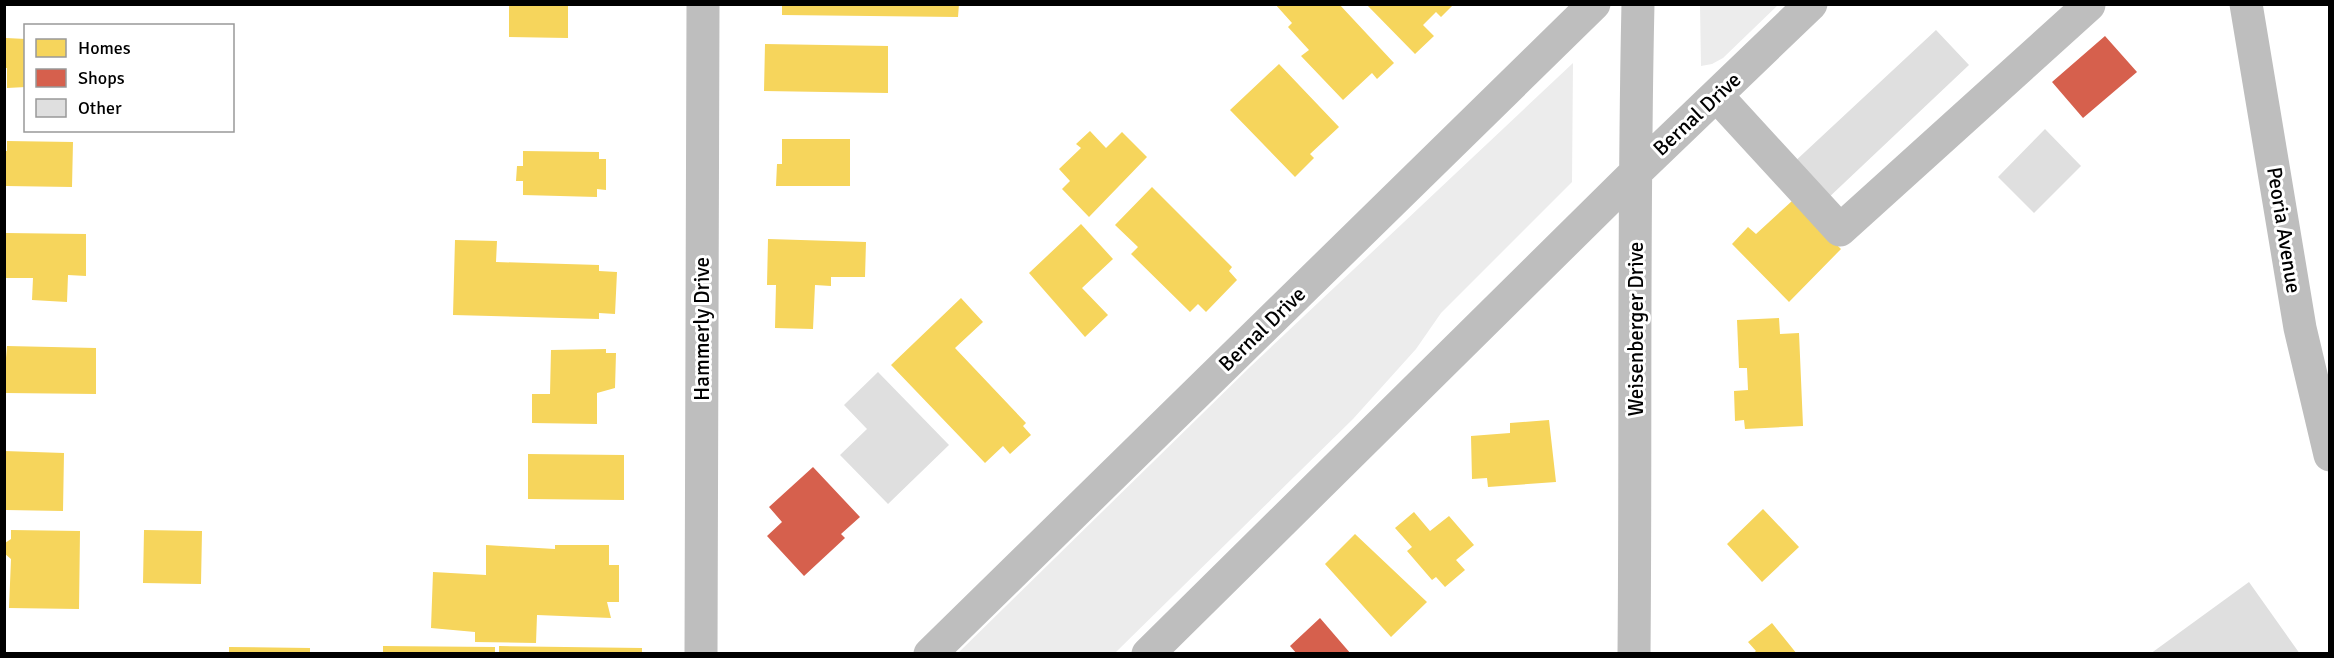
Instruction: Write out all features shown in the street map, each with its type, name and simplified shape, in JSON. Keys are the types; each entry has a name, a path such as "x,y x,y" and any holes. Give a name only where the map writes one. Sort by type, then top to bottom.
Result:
{"street":[{"name":"Hammerly Drive","path":"701,654 703,4"},
{"name":"Bernal Drive","path":"930,654 1594,4"},
{"name":"Weisenberger Drive","path":"1634,654 1636,268 1634,174 1638,4"},
{"name":"Bernal Drive","path":"1148,654 1634,174 1811,4"},
{"name":"Peoria Avenue","path":"2246,4 2300,328 2330,455"},
{"path":"1717,96 1840,230 2089,5"}],"shaded area":[{"path":"1700,4 1778,5 1723,58 1712,64 1701,66"},
{"path":"1573,63 1572,182 1441,313 1416,349 1353,419 1115,653 958,653 1251,366"}],"building: Homes":[{"path":"509,4 568,4 568,38 509,37"},
{"path":"782,4 959,4 958,17 782,15"},
{"path":"1275,4 1339,4 1394,63 1377,79 1372,73 1343,100 1301,56 1309,50 1288,27 1292,23"},
{"path":"1366,4 1454,4 1441,17 1436,12 1423,25 1434,36 1415,54"},
{"path":"6,38 24,39 24,87 7,88 7,68 4,68"},
{"path":"765,44 888,46 888,93 764,91"},
{"path":"1279,64 1339,127 1310,154 1314,158 1295,177 1230,110"},
{"path":"1090,131 1106,148 1122,132 1147,157 1089,217 1062,189 1070,181 1059,169 1081,148 1076,144"},
{"path":"782,139 850,139 850,186 776,186 777,164 782,164"},
{"path":"7,141 73,142 72,187 6,186 4,151 7,151"},
{"path":"523,151 599,152 599,159 606,159 606,190 597,189 597,197 523,195 523,181 516,181 517,166 523,166"},
{"path":"1152,187 1232,267 1229,271 1237,280 1206,312 1198,304 1190,312 1131,254 1138,247 1115,225"},
{"path":"1792,201 1841,249 1789,302 1732,244 1748,227 1756,234"},
{"path":"1081,224 1113,259 1082,288 1108,315 1085,337 1029,273"},
{"path":"6,233 86,234 86,276 68,275 67,302 32,300 33,278 5,278"},
{"path":"768,239 866,242 865,277 831,277 831,286 815,285 813,329 775,328 776,285 767,285"},
{"path":"455,240 497,241 496,262 599,265 599,271 617,272 615,314 599,313 599,319 453,315"},
{"path":"961,298 983,322 955,348 1026,423 1023,426 1031,435 1010,454 1003,446 985,463 891,365"},
{"path":"1779,318 1780,334 1799,333 1803,426 1745,429 1744,420 1735,421 1734,391 1748,390 1747,368 1739,368 1737,320"},
{"path":"7,346 96,348 96,394 6,393 4,358 6,358"},
{"path":"606,349 606,353 616,353 615,388 597,393 597,424 532,423 532,394 550,394 551,350"},
{"path":"1549,420 1556,482 1488,487 1487,478 1472,479 1471,436 1510,433 1510,423"},
{"path":"4,451 64,453 63,511 6,510"},
{"path":"528,454 624,455 624,500 528,499"},
{"path":"1763,509 1799,547 1762,582 1727,544"},
{"path":"1414,512 1430,531 1449,516 1474,545 1456,560 1465,570 1445,587 1436,577 1432,580 1407,551 1412,547 1395,528"},
{"path":"11,530 80,531 79,609 9,608 11,559 5,554 5,543 11,539"},
{"path":"144,530 202,531 201,584 143,583"},
{"path":"1355,534 1427,602 1391,637 1325,564"},
{"path":"486,545 555,549 555,545 609,545 609,565 619,565 619,602 607,602 611,618 537,615 536,643 475,642 475,632 431,628 433,572 486,575"},
{"path":"1772,623 1797,654 1752,654 1756,651 1748,642"},
{"path":"383,646 495,647 495,654 383,654"},
{"path":"499,646 642,648 642,654 499,654"},
{"path":"229,647 310,648 310,654 229,654"}],"building: Shops":[{"path":"2105,36 2137,72 2083,118 2052,82"},
{"path":"813,467 860,517 841,534 845,538 804,576 767,536 782,522 769,507"},
{"path":"1320,618 1351,654 1297,654 1290,646"}],"building: Other":[{"path":"1936,30 1969,65 1825,201 1791,165"},
{"path":"2045,129 2081,166 2034,213 1998,177"},
{"path":"878,372 949,445 888,504 840,455 867,429 844,405"},
{"path":"2249,582 2300,654 2150,654"}]}
